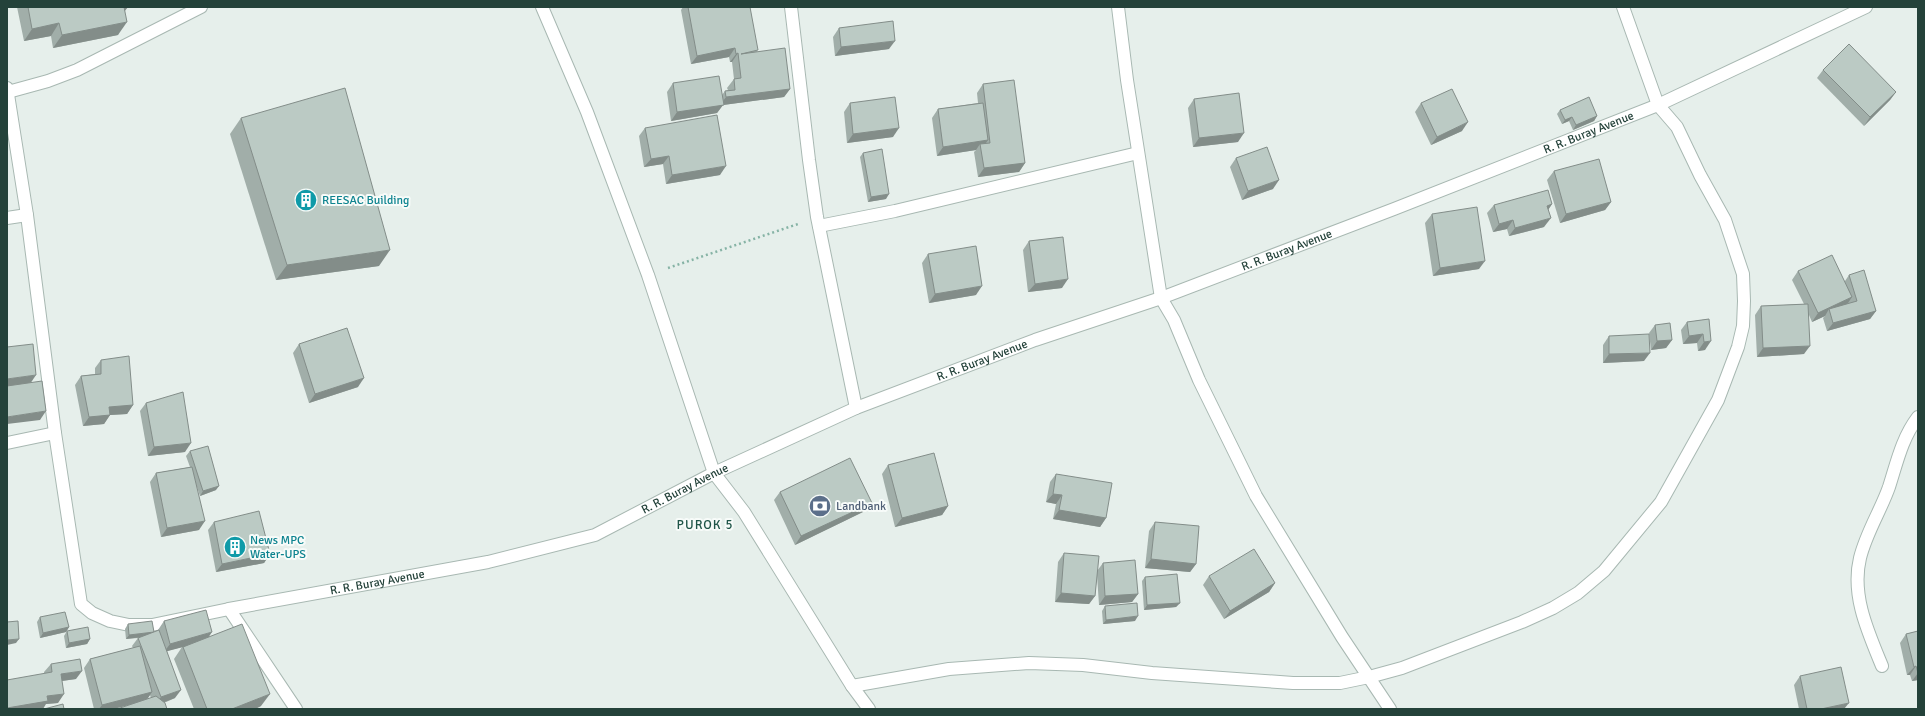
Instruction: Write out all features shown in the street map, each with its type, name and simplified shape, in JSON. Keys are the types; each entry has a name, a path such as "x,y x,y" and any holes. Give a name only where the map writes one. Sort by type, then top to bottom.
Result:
{"street":[{"path":"7,443 55,433 27,215 8,90 48,81 77,70 201,7"},
{"path":"542,7 587,112 648,275 714,473 744,512 852,686 869,709"},
{"path":"791,7 809,160 818,221 856,408"},
{"path":"852,686 949,669 1029,663 1083,665 1152,673 1292,683 1340,683 1369,677 1426,659 1508,628 1553,608 1578,593 1604,571 1661,502 1718,400 1738,347 1743,326 1745,288 1743,274 1725,220 1676,128 1658,105 1623,7"},
{"name":"R. R. Buray Avenue","path":"55,433 81,604 92,613 110,621 130,625 152,625 229,609 488,562 595,535 714,473 856,408 1035,340 1161,298 1394,209 1658,105 1866,7"},
{"path":"1122,8 1138,153 1161,298 1174,320 1200,380 1256,496 1313,591 1390,709"},
{"path":"818,221 895,211 1138,153"},
{"path":"7,218 27,215"},
{"path":"1882,666 1867,629 1860,601 1857,581 1860,557 1889,487 1898,452 1918,417"},
{"path":"229,609 296,709"}],"path":[{"path":"648,275 818,221"}],"building":[{"path":"28,7 124,7 127,22 62,35 59,23 32,29"},
{"path":"688,7 750,7 758,50 741,54 785,48 790,89 726,97 725,91 735,90 734,79 741,78 738,53 736,54 735,48 697,56"},
{"path":"893,21 895,41 841,47 839,28"},
{"path":"1849,44 1896,92 1870,117 1823,70"},
{"path":"719,76 724,105 677,112 673,83"},
{"path":"1014,80 1025,163 984,168 980,144 990,143 983,84"},
{"name":"REESAC Building","path":"345,88 390,250 287,265 241,118"},
{"path":"1452,89 1468,122 1437,137 1421,103"},
{"path":"1239,93 1244,133 1199,138 1194,99"},
{"path":"895,97 899,128 853,134 850,103"},
{"path":"1589,97 1597,116 1576,125 1572,117 1565,120 1560,110"},
{"path":"983,103 988,140 943,147 938,109"},
{"path":"717,115 726,166 672,175 669,156 651,159 645,128"},
{"path":"1267,147 1279,180 1248,191 1236,158"},
{"path":"882,149 889,194 871,197 863,153"},
{"path":"1599,159 1611,202 1566,214 1554,171"},
{"path":"1548,190 1552,204 1547,206 1551,218 1515,228 1513,220 1499,224 1494,205"},
{"path":"1477,207 1485,261 1440,268 1432,214"},
{"path":"1063,237 1068,279 1035,284 1029,241"},
{"path":"976,246 982,286 935,294 928,254"},
{"path":"1832,255 1852,297 1818,313 1798,271"},
{"path":"1864,270 1876,311 1833,323 1829,309 1857,301 1849,275"},
{"path":"1808,304 1810,346 1763,348 1761,306"},
{"path":"1709,319 1711,341 1704,342 1703,334 1689,336 1687,322"},
{"path":"1670,323 1672,340 1657,341 1655,325"},
{"path":"347,328 364,378 315,394 299,344"},
{"path":"1649,334 1650,353 1609,354 1609,336"},
{"path":"33,344 36,375 7,379 7,347"},
{"path":"129,356 133,405 109,407 110,415 89,417 81,376 101,374 101,360"},
{"path":"42,381 46,411 7,417 7,386"},
{"path":"183,392 191,443 154,447 146,403"},
{"path":"208,446 219,486 203,491 190,451"},
{"path":"934,453 948,506 902,518 888,465"},
{"name":"Landbank","path":"850,458 872,503 801,536 780,492"},
{"path":"192,467 205,521 167,528 156,473"},
{"path":"1056,474 1112,483 1106,518 1059,510 1062,495 1053,494"},
{"name":"News MPC Water-UPS","path":"259,511 270,554 222,564 214,522"},
{"path":"1155,522 1199,526 1196,564 1151,559"},
{"path":"1254,549 1275,583 1230,611 1209,576"},
{"path":"1064,553 1099,556 1095,596 1061,593"},
{"path":"1135,560 1138,594 1105,596 1103,563"},
{"path":"1177,574 1180,603 1147,605 1145,577"},
{"path":"1137,603 1138,616 1106,620 1105,606"},
{"path":"206,610 212,632 170,644 164,621"},
{"path":"65,612 69,627 43,633 40,617"},
{"path":"18,621 19,639 7,640 7,622"},
{"path":"152,621 154,632 129,635 128,624"},
{"path":"242,624 270,694 232,709 207,709 183,647"},
{"path":"88,627 90,639 69,643 67,631"},
{"path":"159,630 181,690 161,697 138,638"},
{"path":"1918,631 1918,673 1916,666 1914,667 1906,634"},
{"path":"140,646 152,692 102,705 90,659"},
{"path":"80,659 82,671 61,674 64,694 47,696 48,701 7,708 7,680 52,672 51,664"},
{"path":"1841,667 1849,703 1821,709 1807,709 1800,676"},
{"path":"156,696 165,703 167,709 117,709"},
{"path":"63,704 64,709 44,709"}],"place":[{"name":"REESAC Building","path":"306,200"},
{"name":"Landbank","path":"820,506"},
{"name":"News MPC Water-UPS","path":"235,547"}],"district":[{"name":"PUROK 5","path":"705,524"}]}
